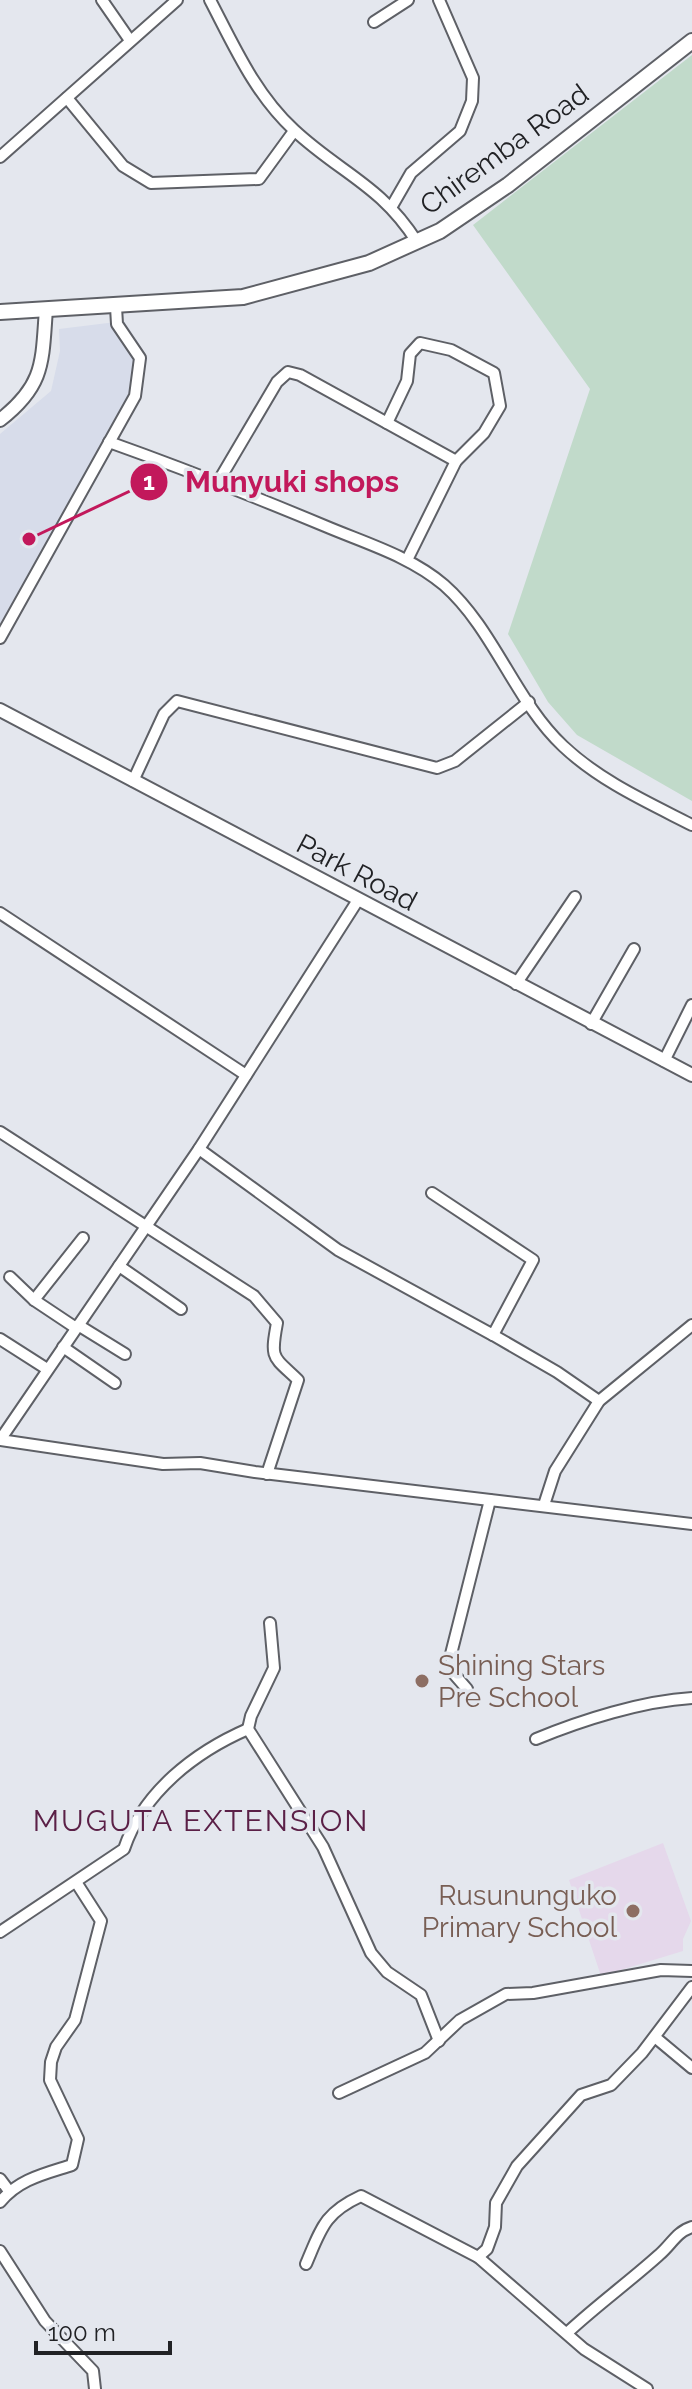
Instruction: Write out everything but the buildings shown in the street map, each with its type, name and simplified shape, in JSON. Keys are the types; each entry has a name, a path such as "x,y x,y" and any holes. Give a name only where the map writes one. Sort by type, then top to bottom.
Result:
{"main road":[{"name":"Chiremba Road","path":"0,312 243,297 369,263 417,242 508,185 692,41"}],"street":[{"path":"102,0 129,39"},
{"path":"0,157 129,39 177,0"},
{"path":"210,0 261,95 294,131 392,206 417,242"},
{"path":"374,22 408,0"},
{"path":"392,206 411,173 460,131 472,101 473,78 439,0"},
{"path":"67,98 123,166 151,183 259,179 294,131"},
{"path":"0,638 135,396 140,366 138,352 117,324 116,307"},
{"path":"0,420 24,402 37,383 42,369 46,309"},
{"path":"387,423 407,381 410,354 420,343 451,350 494,373 500,406 484,433 456,461 407,560"},
{"path":"218,482 277,382 288,372 300,375 456,461"},
{"path":"109,442 218,482 407,560 448,589 562,745 613,785 692,825"},
{"path":"133,781 164,714 177,701 437,768 455,761 529,702"},
{"name":"Park Road","path":"0,710 692,1075"},
{"path":"516,984 575,897"},
{"path":"358,900 148,1226 0,1440 163,1464 200,1463 267,1474 692,1524"},
{"path":"0,913 246,1075"},
{"path":"591,1024 634,949"},
{"path":"664,1061 692,1005"},
{"path":"0,1132 254,1296 277,1323 272,1352 276,1362 298,1380 267,1474"},
{"path":"199,1149 338,1250 557,1372 599,1401"},
{"path":"432,1193 533,1260 493,1335"},
{"path":"34,1300 83,1238"},
{"path":"119,1266 181,1309"},
{"path":"10,1277 34,1300 125,1354"},
{"path":"544,1505 555,1471 599,1401 692,1325"},
{"path":"0,1339 47,1369"},
{"path":"63,1347 115,1383"},
{"path":"467,1689 454,1674 451,1654 490,1500"},
{"path":"270,1623 274,1668 248,1729 323,1847 371,1953 387,1972 421,1995 439,2041"},
{"path":"536,1739 573,1725 628,1711 644,1702 692,1698"},
{"path":"0,1932 124,1849 130,1830 177,1771 202,1753 248,1729"},
{"path":"0,2202 9,2191 39,2175 72,2165 78,2139 50,2080 56,2047 75,2020 101,1921 76,1882"},
{"path":"339,2093 401,2067 439,2041 470,2013 506,1994 533,1993 661,1970 692,1971"},
{"path":"478,2257 487,2249 495,2227 496,2203 517,2166 581,2095 611,2085 656,2038 692,1987"},
{"path":"656,2038 692,2068"},
{"path":"0,2179 9,2191"},
{"path":"306,2264 322,2224 341,2205 361,2196 478,2257 584,2349 647,2389"},
{"path":"567,2333 661,2254 680,2231 692,2227"},
{"path":"0,2251 45,2321 93,2371 95,2389"}],"shaded area":[{"path":"124,321 147,356 142,390 0,643 0,434 51,391 60,351 59,329"},
{"name":"Rusununguko Primary School","path":"663,1843 691,1921 683,1939 683,1951 601,1976 569,1880"}],"green space":[{"path":"692,55 692,801 577,735 548,702 508,634 590,389 473,225"}],"place":[{"name":"Munyuki shops","path":"29,539"},
{"name":"Shining Stars Pre School","path":"422,1681"},
{"name":"Rusununguko Primary School","path":"633,1911"}],"district":[{"name":"MUGUTA EXTENSION","path":"201,1821"}]}
